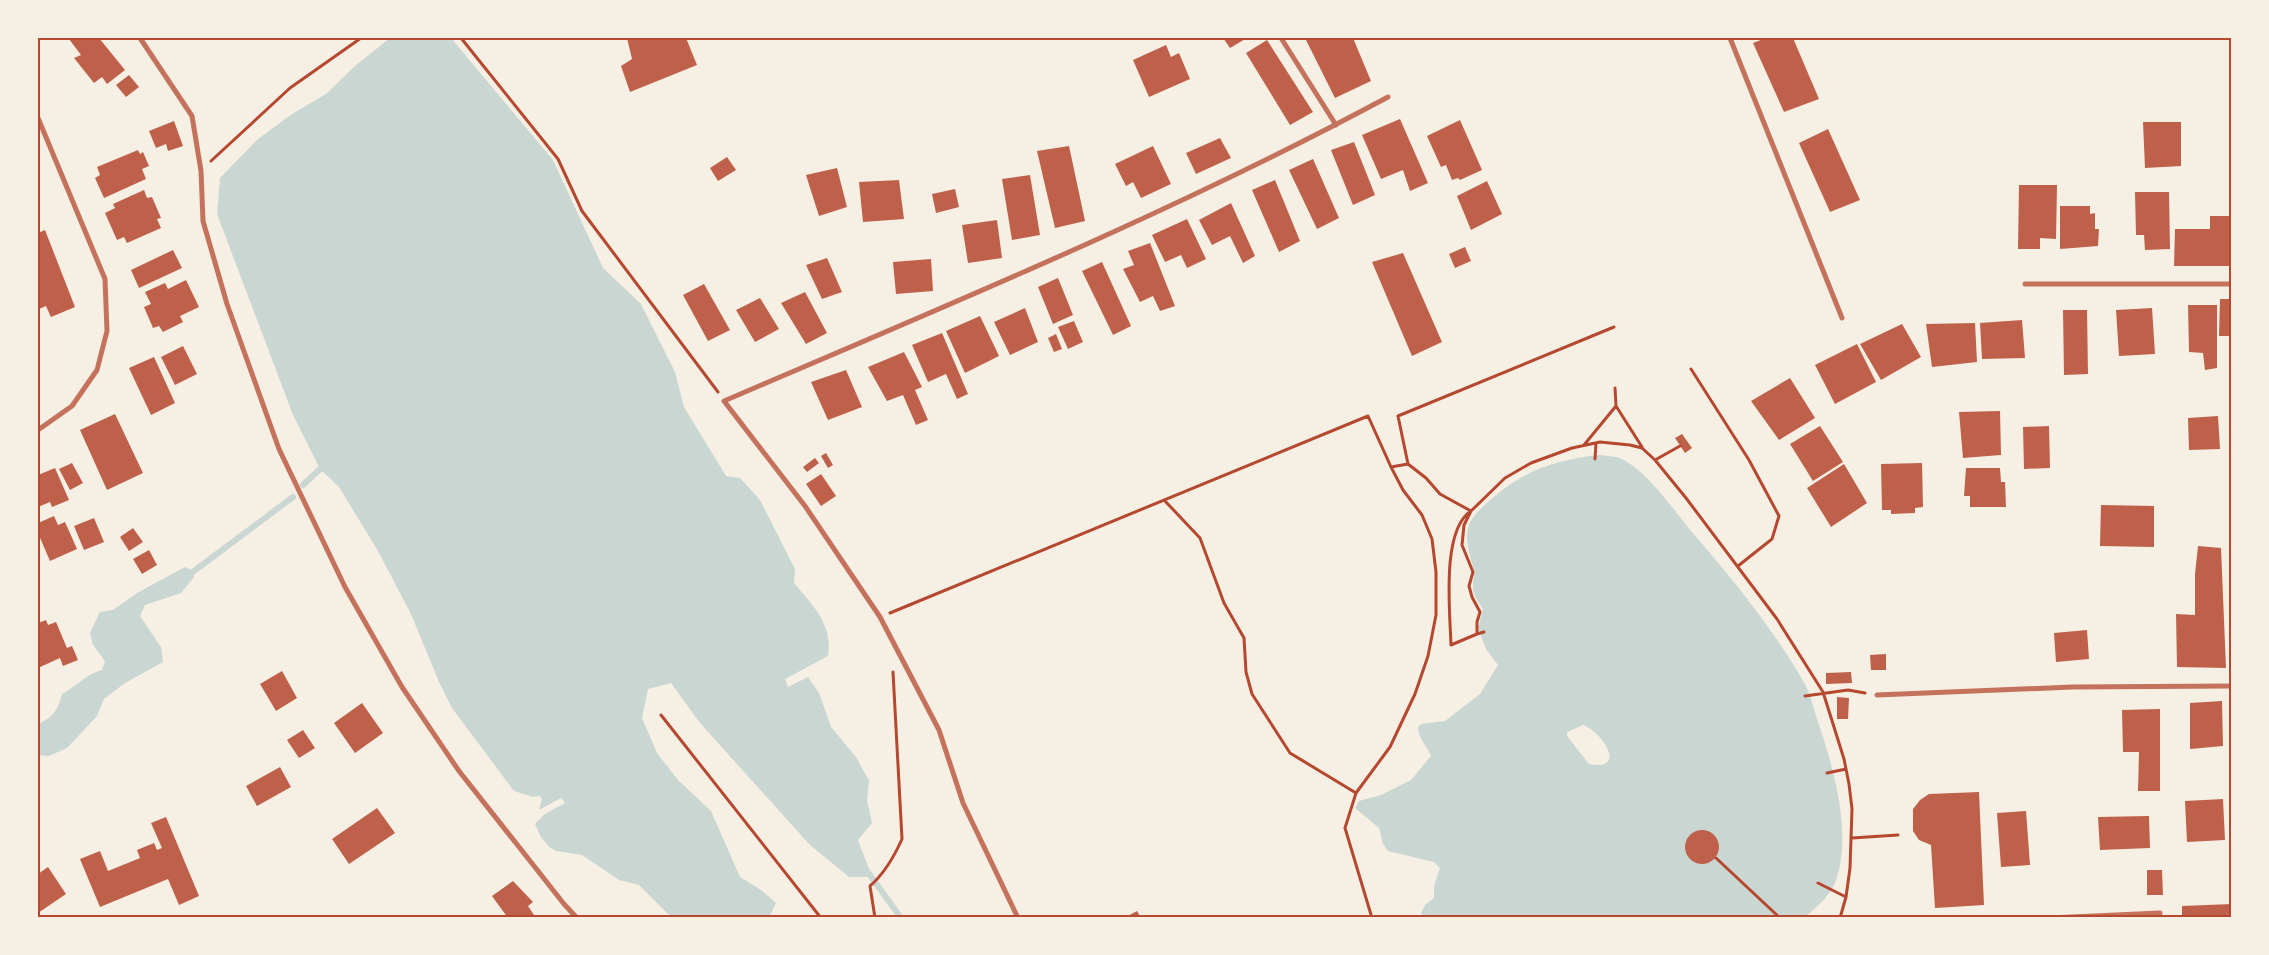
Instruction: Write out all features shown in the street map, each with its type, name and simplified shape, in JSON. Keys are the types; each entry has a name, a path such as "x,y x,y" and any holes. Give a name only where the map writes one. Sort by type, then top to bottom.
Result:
{"street":[{"path":"140,38 192,116 201,170 202,221 227,304 279,449 345,587 402,687 460,771 577,918"},
{"path":"1281,38 1336,125"},
{"path":"1730,38 1842,318"},
{"path":"1018,918 963,803 939,730 880,617 805,506 724,401 1085,246 1336,125 1388,97"},
{"path":"38,118 105,279 107,331 97,370 72,406 38,430"},
{"path":"2025,284 2232,284"},
{"path":"1878,695 2072,687 2232,686"},
{"path":"2049,918 2160,915"}],"path":[{"path":"201,170 290,88 361,38"},
{"path":"461,38 558,159 582,212 724,401"},
{"path":"1471,511 1440,494 1426,478 1408,464 1398,416 1614,326"},
{"path":"1691,369 1749,460 1779,516 1772,539 1738,566"},
{"path":"1614,388 1616,406 1642,448 1655,460 1738,566 1777,619 1822,692 1846,769 1852,809 1852,838 1846,896 1840,918"},
{"path":"1584,445 1616,406"},
{"path":"880,617 1368,416 1403,490 1422,515 1432,539 1436,572 1436,615 1428,656 1415,694 1390,747 1356,794 1344,828 1372,918"},
{"path":"1484,632 1451,644 1450,590 1452,541 1463,516 1471,511 1505,478 1546,456 1596,443 1616,442 1642,448"},
{"path":"1595,459 1596,443"},
{"path":"1655,460 1680,446"},
{"path":"1391,467 1408,464"},
{"path":"1165,501 1200,538 1224,603 1244,638 1246,672 1252,694 1290,753 1356,794"},
{"path":"1471,511 1464,525 1462,545 1472,572 1469,586 1472,597 1480,612 1477,622 1477,634"},
{"path":"875,918 870,886 879,878 893,859 902,839 893,668"},
{"path":"1805,696 1822,692 1848,690"},
{"path":"661,714 822,918"},
{"path":"1827,772 1846,769"},
{"path":"1852,838 1898,834"},
{"path":"1716,858 1780,918"},
{"path":"1818,883 1846,896"}],"shaded area":[{"path":"390,38 451,38 553,160 603,268 641,304 675,372 684,407 726,476 740,478 760,500 795,569 794,583 820,616 829,645 828,656 785,679 788,687 808,677 819,693 831,727 856,757 869,781 867,800 872,823 858,840 872,877 849,877 809,844 700,723 671,683 648,689 642,718 657,753 678,780 711,811 740,877 761,890 776,903 769,917 678,918 668,914 639,885 619,880 582,855 556,851 549,847 541,837 535,824 545,814 565,803 561,798 539,810 542,799 540,796 533,797 514,791 452,708 439,682 411,614 378,551 339,487 320,469 293,415 217,214 220,178 258,139 292,114 326,94 355,66"},
{"path":"1599,455 1612,456 1624,460 1654,485 1754,608 1805,684 1834,775 1841,819 1842,841 1841,861 1834,885 1823,900 1805,917 1424,917 1421,913 1425,905 1434,898 1434,886 1440,868 1434,862 1388,851 1383,844 1379,828 1355,808 1359,801 1381,795 1411,780 1431,756 1421,738 1418,727 1421,724 1445,721 1480,694 1498,665 1486,649 1478,628 1483,609 1473,591 1474,572 1467,542 1469,525 1472,518 1513,482 1553,464","holes":["1583,725 1591,729 1604,743 1610,757 1607,762 1601,765 1589,764 1567,736 1567,732"]},
{"path":"185,567 194,571 194,577 181,593 145,605 140,616 161,647 163,662 125,683 104,699 97,716 67,748 49,756 38,755 38,724 54,712 62,694 91,674 102,670 105,661 93,645 90,633 100,612 113,610 137,593"}],"building":[{"path":"99,38 125,70 107,84 102,77 94,83 74,58 81,55 69,39"},
{"path":"627,38 686,38 697,65 630,92 621,66 632,59"},
{"path":"1223,38 1247,38 1230,48"},
{"path":"1305,38 1353,38 1371,81 1335,98"},
{"path":"1766,38 1793,38 1819,99 1784,112 1753,43"},
{"path":"1267,40 1313,112 1290,125 1246,53"},
{"path":"1166,45 1171,57 1179,53 1190,79 1149,97 1133,60"},
{"path":"129,75 139,87 126,97 116,85"},
{"path":"1400,119 1428,183 1410,191 1403,170 1381,179 1362,135"},
{"path":"1460,120 1482,170 1460,180 1458,178 1452,180 1446,165 1441,167 1427,136"},
{"path":"174,121 183,146 168,151 166,144 156,148 149,131"},
{"path":"2143,122 2181,122 2181,166 2145,168"},
{"path":"1828,129 1860,200 1830,212 1799,143"},
{"path":"1220,138 1231,158 1196,174 1186,153"},
{"path":"1354,142 1375,195 1353,205 1331,150"},
{"path":"1069,146 1085,221 1055,228 1037,151"},
{"path":"1153,146 1171,184 1141,198 1133,182 1126,186 1115,164"},
{"path":"138,150 140,154 143,152 149,166 142,169 146,179 104,198 95,178 100,175 97,167"},
{"path":"727,157 736,170 718,181 710,168"},
{"path":"1313,159 1339,218 1317,229 1289,170"},
{"path":"837,168 847,207 819,216 806,175"},
{"path":"1030,175 1040,235 1012,240 1002,179"},
{"path":"899,180 904,219 863,222 859,182"},
{"path":"1275,180 1300,241 1279,252 1252,190"},
{"path":"1487,181 1502,214 1471,230 1457,196"},
{"path":"2019,185 2057,185 2056,239 2040,238 2040,249 2018,249"},
{"path":"955,189 959,207 936,213 932,194"},
{"path":"144,190 147,198 152,197 161,218 157,219 161,228 127,243 124,237 117,240 105,213 115,208 113,204"},
{"path":"2135,192 2169,192 2170,249 2145,250 2144,235 2136,235"},
{"path":"1231,203 1255,256 1243,263 1230,236 1212,245 1199,220"},
{"path":"2060,206 2090,206 2090,214 2095,213 2095,229 2099,229 2098,246 2060,249"},
{"path":"2210,216 2232,216 2232,266 2174,266 2175,229 2210,229"},
{"path":"1187,219 1206,259 1187,268 1181,255 1165,262 1152,235"},
{"path":"997,220 1002,258 968,263 962,225"},
{"path":"45,230 75,307 51,317 46,306 39,309 38,306 38,233"},
{"path":"1150,243 1175,306 1160,311 1153,296 1140,302 1123,269 1134,265 1128,251"},
{"path":"1465,247 1471,261 1455,268 1449,254"},
{"path":"173,250 182,268 139,288 131,270"},
{"path":"1403,253 1442,342 1412,356 1372,262"},
{"path":"827,258 842,292 822,299 806,265"},
{"path":"931,259 933,291 896,294 893,262"},
{"path":"1102,262 1131,326 1113,335 1082,271"},
{"path":"1058,278 1073,315 1053,324 1038,287"},
{"path":"186,280 199,307 180,316 183,322 163,332 159,326 153,328 144,307 151,304 145,292 165,283 168,289"},
{"path":"704,284 730,330 708,341 683,295"},
{"path":"805,292 827,333 806,344 781,303"},
{"path":"760,298 779,329 755,342 736,310"},
{"path":"2220,299 2232,299 2232,336 2219,336"},
{"path":"2188,305 2217,305 2217,368 2205,370 2203,353 2189,352"},
{"path":"1025,308 1038,342 1010,355 994,322"},
{"path":"2152,308 2155,354 2119,356 2116,310"},
{"path":"2063,310 2087,310 2088,374 2064,375"},
{"path":"980,316 999,356 965,373 946,331"},
{"path":"2022,320 2025,358 1982,359 1980,323"},
{"path":"1074,321 1083,342 1068,349 1058,327"},
{"path":"1975,323 1977,362 1932,367 1926,324"},
{"path":"1902,324 1921,357 1881,380 1860,344"},
{"path":"942,333 968,394 957,399 946,374 928,382 912,345"},
{"path":"1056,334 1062,349 1054,352 1048,338"},
{"path":"1857,344 1876,382 1835,404 1815,365"},
{"path":"183,346 197,374 175,385 161,357"},
{"path":"904,352 922,387 915,390 928,420 916,425 903,395 887,401 868,367"},
{"path":"154,357 175,403 151,415 129,368"},
{"path":"846,370 862,407 828,420 811,382"},
{"path":"1790,378 1815,418 1779,440 1751,401"},
{"path":"2000,411 2001,455 1963,458 1959,412"},
{"path":"115,414 143,473 107,490 80,430"},
{"path":"2218,416 2220,449 2189,450 2188,418"},
{"path":"1820,426 1843,462 1813,481 1790,444"},
{"path":"2049,426 2050,468 2024,469 2023,427"},
{"path":"1682,434 1692,448 1685,453 1675,438"},
{"path":"826,453 833,465 828,468 821,456"},
{"path":"815,458 819,463 807,472 803,467"},
{"path":"72,463 83,483 70,490 59,469"},
{"path":"1922,463 1923,507 1915,508 1915,513 1891,514 1891,510 1882,510 1881,464"},
{"path":"1844,464 1867,503 1831,527 1807,488"},
{"path":"55,468 69,500 52,507 50,502 38,507 38,475"},
{"path":"1966,468 2000,468 2001,482 2005,482 2006,507 1970,507 1970,496 1964,496"},
{"path":"821,474 836,496 821,506 806,484"},
{"path":"2101,505 2154,506 2154,547 2100,546"},
{"path":"54,516 58,525 65,522 77,549 50,561 38,533 38,523"},
{"path":"94,518 104,542 84,550 74,526"},
{"path":"133,528 143,542 129,551 120,537"},
{"path":"2198,546 2221,548 2226,668 2177,667 2176,614 2195,615 2195,574"},
{"path":"149,550 157,565 142,574 133,559"},
{"path":"46,620 48,625 56,622 67,648 72,646 78,660 63,666 60,658 38,668 38,623"},
{"path":"2087,630 2089,659 2056,662 2054,633"},
{"path":"1886,654 1886,670 1871,670 1870,655"},
{"path":"282,671 297,698 276,711 260,684"},
{"path":"1851,672 1852,683 1826,684 1826,673"},
{"path":"1837,697 1849,698 1848,719 1837,719"},
{"path":"2222,701 2223,746 2190,749 2190,703"},
{"path":"362,703 383,733 355,753 334,723"},
{"path":"2160,709 2160,791 2138,791 2139,752 2123,752 2122,710"},
{"path":"303,730 315,748 299,758 287,740"},
{"path":"280,767 291,787 257,806 246,786"},
{"path":"1979,792 1984,905 1935,908 1931,845 1919,840 1913,831 1913,809 1920,800 1929,794"},
{"path":"2223,799 2225,840 2187,842 2185,801"},
{"path":"377,808 395,833 349,864 332,839"},
{"path":"2026,811 2030,865 2001,867 1997,813"},
{"path":"2149,816 2150,848 2100,850 2098,817"},
{"path":"166,817 199,896 179,905 168,879 100,907 80,859 100,851 108,871 140,858 137,850 154,843 157,850 162,848 151,823"},
{"path":"1702,830 1709,831 1714,835 1718,840 1718,854 1714,859 1709,863 1702,864 1695,863 1690,859 1686,854 1685,847 1686,840 1690,835 1695,831"},
{"path":"48,867 66,894 38,913 38,874"},
{"path":"2147,870 2162,870 2163,895 2147,895"},
{"path":"513,881 533,902 528,906 536,918 508,918 492,896"},
{"path":"2232,904 2232,918 2182,918 2182,906"},
{"path":"1137,911 1141,918 1124,918"}],"waterway":[{"path":"303,485 320,469"},
{"path":"194,571 293,497"},
{"path":"867,871 901,918"}]}
